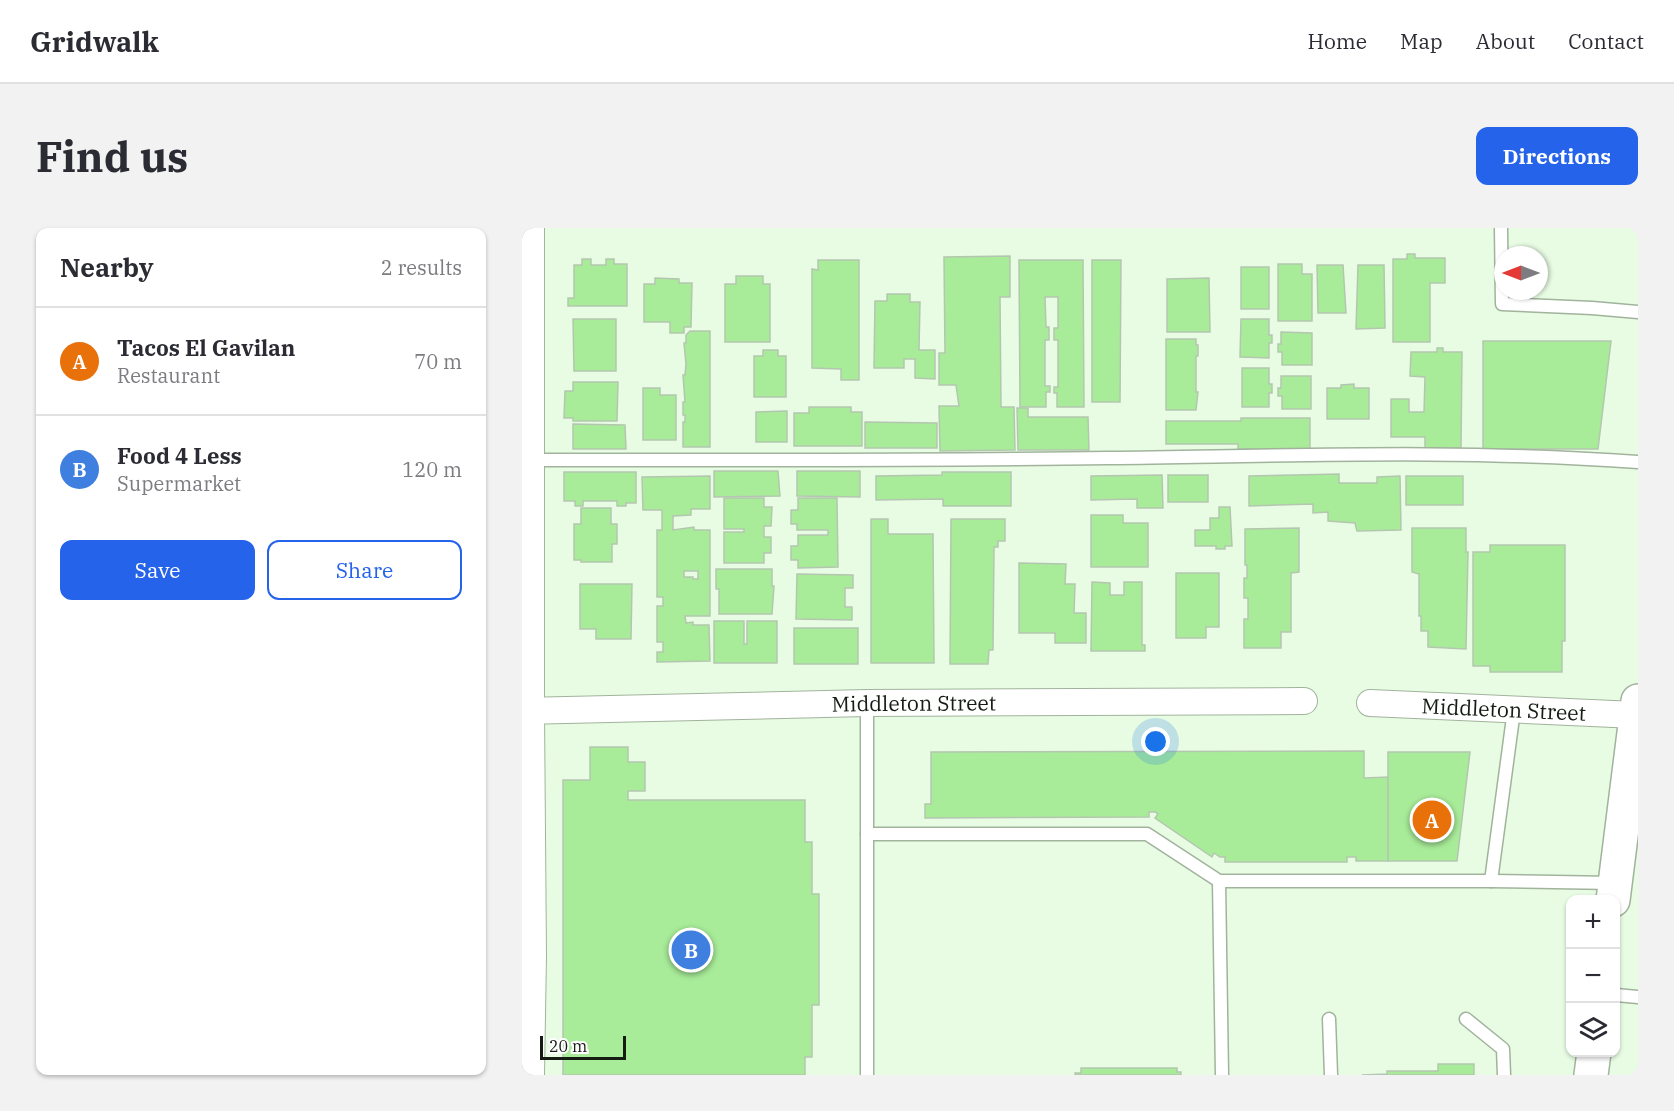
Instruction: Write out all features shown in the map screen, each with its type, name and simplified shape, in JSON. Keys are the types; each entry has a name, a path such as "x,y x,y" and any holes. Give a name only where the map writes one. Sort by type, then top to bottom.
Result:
{"main road":[{"path":"1614,891 1637,708"},
{"path":"1591,1075 1593,1057"}],"street":[{"path":"528,228 525,711 528,1075"},
{"name":"Middleton Street","path":"525,711 867,703 1304,701"},
{"name":"Middleton Street","path":"1370,704 1514,710 1637,708"}],"lane":[{"path":"1501,228 1502,304 1638,312"},
{"path":"526,460 1003,460 1359,455 1576,458 1638,462"},
{"path":"867,703 867,1075"},
{"path":"1491,880 1514,710"},
{"path":"867,834 1147,834 1219,880 1491,880 1614,891"},
{"path":"1219,880 1222,1075"},
{"path":"1620,996 1638,998"},
{"path":"1329,1019 1331,1075"},
{"path":"1466,1019 1503,1049 1504,1075"}],"building":[{"path":"1407,254 1415,254 1415,258 1445,258 1445,283 1430,283 1430,342 1393,342 1393,259 1407,259"},
{"path":"1010,256 1010,297 1000,297 1001,407 1014,407 1015,450 940,451 939,406 959,406 956,385 939,385 939,353 945,353 944,257"},
{"path":"582,259 591,259 591,265 606,265 606,259 614,259 614,264 627,264 627,306 568,306 568,298 574,298 574,265 582,265"},
{"path":"818,260 859,260 859,380 841,380 841,369 812,368 812,269 818,270"},
{"path":"1019,260 1083,260 1084,407 1057,407 1057,393 1054,393 1054,387 1058,387 1058,340 1054,340 1054,328 1058,328 1058,297 1045,297 1049,340 1045,340 1045,386 1050,386 1050,392 1046,392 1046,407 1020,407"},
{"path":"1092,260 1121,260 1120,402 1092,402"},
{"path":"1278,264 1302,264 1302,274 1312,274 1312,321 1278,321"},
{"path":"1317,265 1343,265 1346,313 1318,313"},
{"path":"1358,265 1384,265 1385,328 1356,329"},
{"path":"1241,267 1269,267 1269,309 1241,309"},
{"path":"736,276 763,276 763,284 770,284 770,342 725,342 725,284 736,284"},
{"path":"655,278 679,279 679,283 692,283 691,327 684,327 684,333 670,333 670,322 644,322 644,284 655,284"},
{"path":"1209,278 1210,332 1167,332 1167,279"},
{"path":"887,294 910,294 910,302 920,302 919,350 935,350 935,379 915,378 915,359 904,359 904,368 874,368 875,301 887,301"},
{"path":"573,319 616,319 616,371 574,371"},
{"path":"1241,319 1269,319 1269,335 1272,335 1272,343 1269,343 1269,358 1240,357"},
{"path":"690,331 710,331 710,447 683,447 685,415 683,415 683,402 685,402 683,375 685,375 686,364 684,343"},
{"path":"1281,332 1312,333 1312,365 1282,365 1282,352 1278,352"},
{"path":"1166,339 1196,339 1198,356 1196,356 1196,392 1198,392 1196,410 1166,410"},
{"path":"1483,341 1611,341 1598,449 1483,449"},
{"path":"1437,348 1443,348 1443,352 1462,352 1461,448 1425,448 1425,437 1391,437 1391,399 1409,399 1409,412 1424,412 1425,377 1410,376 1411,352 1437,352"},
{"path":"763,350 778,350 778,356 786,356 786,397 754,397 754,356 763,356"},
{"path":"1242,368 1269,368 1269,384 1272,384 1272,393 1269,393 1269,407 1242,407"},
{"path":"1281,376 1311,376 1311,409 1282,409 1282,396 1278,396"},
{"path":"573,382 618,382 617,421 573,421 573,418 564,418 565,391 573,391"},
{"path":"1354,384 1354,388 1369,388 1369,419 1327,419 1327,388 1341,388 1341,385"},
{"path":"643,388 660,388 660,395 676,395 676,440 643,440"},
{"path":"809,407 851,407 851,412 862,412 862,446 794,446 794,413 809,413"},
{"path":"1017,408 1028,408 1028,417 1088,417 1089,450 1018,450"},
{"path":"787,411 787,442 756,442 756,412"},
{"path":"1241,418 1310,418 1310,449 1238,449 1238,444 1166,444 1166,421 1241,421"},
{"path":"865,422 937,423 937,448 865,448"},
{"path":"573,424 625,425 626,449 573,449"},
{"path":"714,471 778,471 780,496 714,497"},
{"path":"797,471 860,471 860,497 797,496"},
{"path":"564,472 636,472 636,503 617,506 617,501 583,501 583,506 575,506 575,501 564,501"},
{"path":"942,472 1011,472 1011,506 943,506 943,499 876,500 876,476 942,475"},
{"path":"1339,474 1339,483 1377,483 1377,477 1400,476 1401,530 1357,531 1355,523 1328,521 1328,512 1313,513 1313,504 1249,506 1249,476"},
{"path":"1162,475 1163,508 1137,508 1137,499 1091,500 1091,476"},
{"path":"1168,475 1208,475 1208,502 1168,502"},
{"path":"710,476 710,509 691,509 691,515 673,516 673,530 694,527 694,530 710,530 710,616 685,616 686,623 709,625 710,661 657,662 657,652 663,652 663,642 657,642 657,606 663,606 663,597 657,597 657,530 662,530 662,510 643,510 642,477","holes":["684,571 698,571 698,579 684,577"]},
{"path":"1406,476 1463,476 1463,505 1406,505"},
{"path":"724,498 764,498 764,507 772,507 771,526 764,526 764,537 771,537 771,553 764,553 764,563 724,563 724,532 744,532 744,529 724,529"},
{"path":"798,498 837,498 838,567 798,568 798,560 791,560 791,546 798,546 798,535 828,535 828,530 797,530 797,524 791,524 791,510 798,510"},
{"path":"1219,507 1230,507 1232,546 1216,549 1216,546 1195,546 1195,530 1210,530 1210,518 1219,518"},
{"path":"581,508 611,508 611,524 617,524 617,544 612,544 612,562 574,560 574,524 581,524"},
{"path":"1091,515 1123,515 1123,523 1148,523 1148,567 1091,567"},
{"path":"871,519 888,519 888,534 933,534 934,663 871,663"},
{"path":"951,519 1005,519 1005,541 998,541 998,547 994,547 993,650 989,650 988,664 950,664"},
{"path":"1299,528 1299,572 1291,573 1291,632 1281,632 1281,648 1244,648 1244,619 1248,619 1248,598 1244,598 1244,578 1247,578 1245,529"},
{"path":"1412,528 1466,528 1466,552 1468,552 1466,649 1428,647 1428,631 1421,631 1421,616 1419,616 1419,574 1412,572"},
{"path":"1490,545 1565,545 1565,641 1562,641 1562,672 1490,672 1490,666 1473,666 1473,552 1490,552"},
{"path":"1019,563 1066,564 1065,584 1075,584 1074,613 1086,613 1086,643 1055,643 1055,633 1019,633"},
{"path":"716,569 772,569 772,586 774,586 772,614 719,614"},
{"path":"1176,573 1219,573 1219,627 1206,627 1206,638 1176,638"},
{"path":"797,574 853,575 853,588 845,588 845,607 852,607 852,620 796,619"},
{"path":"1092,582 1110,583 1110,595 1124,595 1124,582 1142,582 1142,645 1145,645 1145,651 1091,651"},
{"path":"580,584 632,584 631,639 596,639 596,629 580,629"},
{"path":"714,621 744,621 744,644 747,644 747,621 777,621 777,663 714,663"},
{"path":"794,628 858,628 858,664 794,664"},
{"path":"590,747 628,747 628,762 645,762 645,791 628,791 628,800 805,800 805,842 812,842 812,894 819,894 819,1005 812,1005 812,1057 805,1057 805,1075 563,1075 563,780 590,780"},
{"path":"1364,751 1364,778 1388,777 1388,861 1356,861 1356,857 1347,857 1347,862 1225,862 1225,857 1214,853 1212,857 1155,818 1158,814 1155,812 1149,812 1149,817 925,818 925,804 931,804 931,752"},
{"path":"1388,752 1470,752 1457,861 1388,861"},
{"path":"1438,1064 1474,1064 1474,1075 1362,1075 1387,1074 1387,1071 1438,1071"},
{"path":"1081,1068 1177,1068 1177,1072 1181,1072 1181,1075 1075,1075 1075,1073 1081,1073"}],"place":[{"name":"Tacos El Gavilan","path":"1432,820"},
{"name":"Food 4 Less","path":"691,950"}]}
